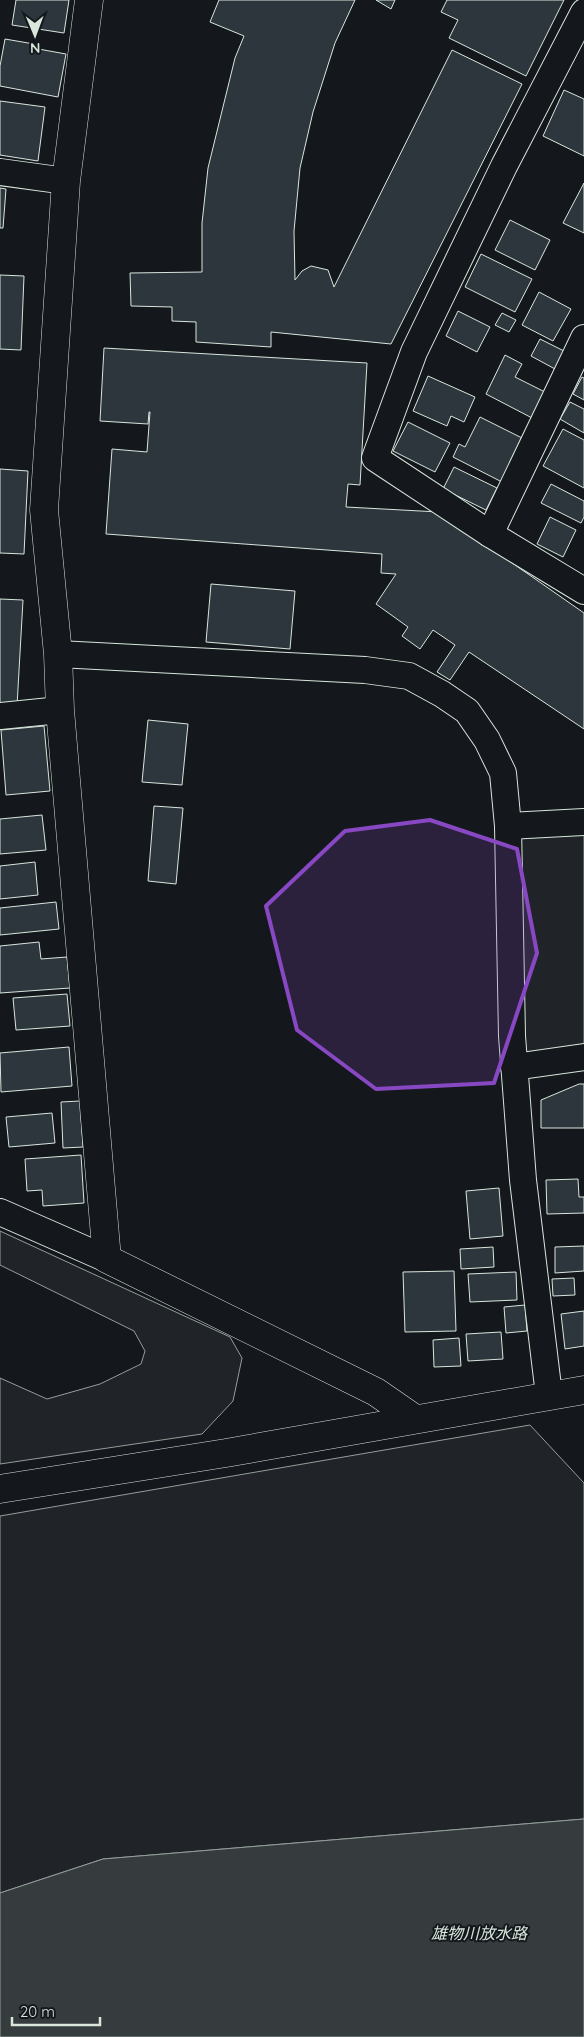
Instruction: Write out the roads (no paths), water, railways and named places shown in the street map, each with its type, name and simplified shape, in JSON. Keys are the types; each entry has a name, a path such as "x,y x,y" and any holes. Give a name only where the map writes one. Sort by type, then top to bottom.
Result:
{"street":[{"path":"89,0 66,181 44,510 58,654 60,710 107,1259"},
{"path":"584,12 504,166 414,352 375,458 490,534 584,591"},
{"path":"0,172 66,181"},
{"path":"490,534 584,338"},
{"path":"58,654 365,670 409,676 442,694 467,711 487,740 503,773 508,826 514,1067 523,1180 549,1395"},
{"path":"0,716 60,710"},
{"path":"508,826 584,822"},
{"path":"514,1067 584,1057"},
{"path":"0,1212 107,1259 376,1392 416,1419"},
{"path":"0,1489 226,1453 584,1390"}],"water":[{"name":"雄物川放水路","path":"584,1819 584,2037 0,2037 0,1893 103,1859"}]}
